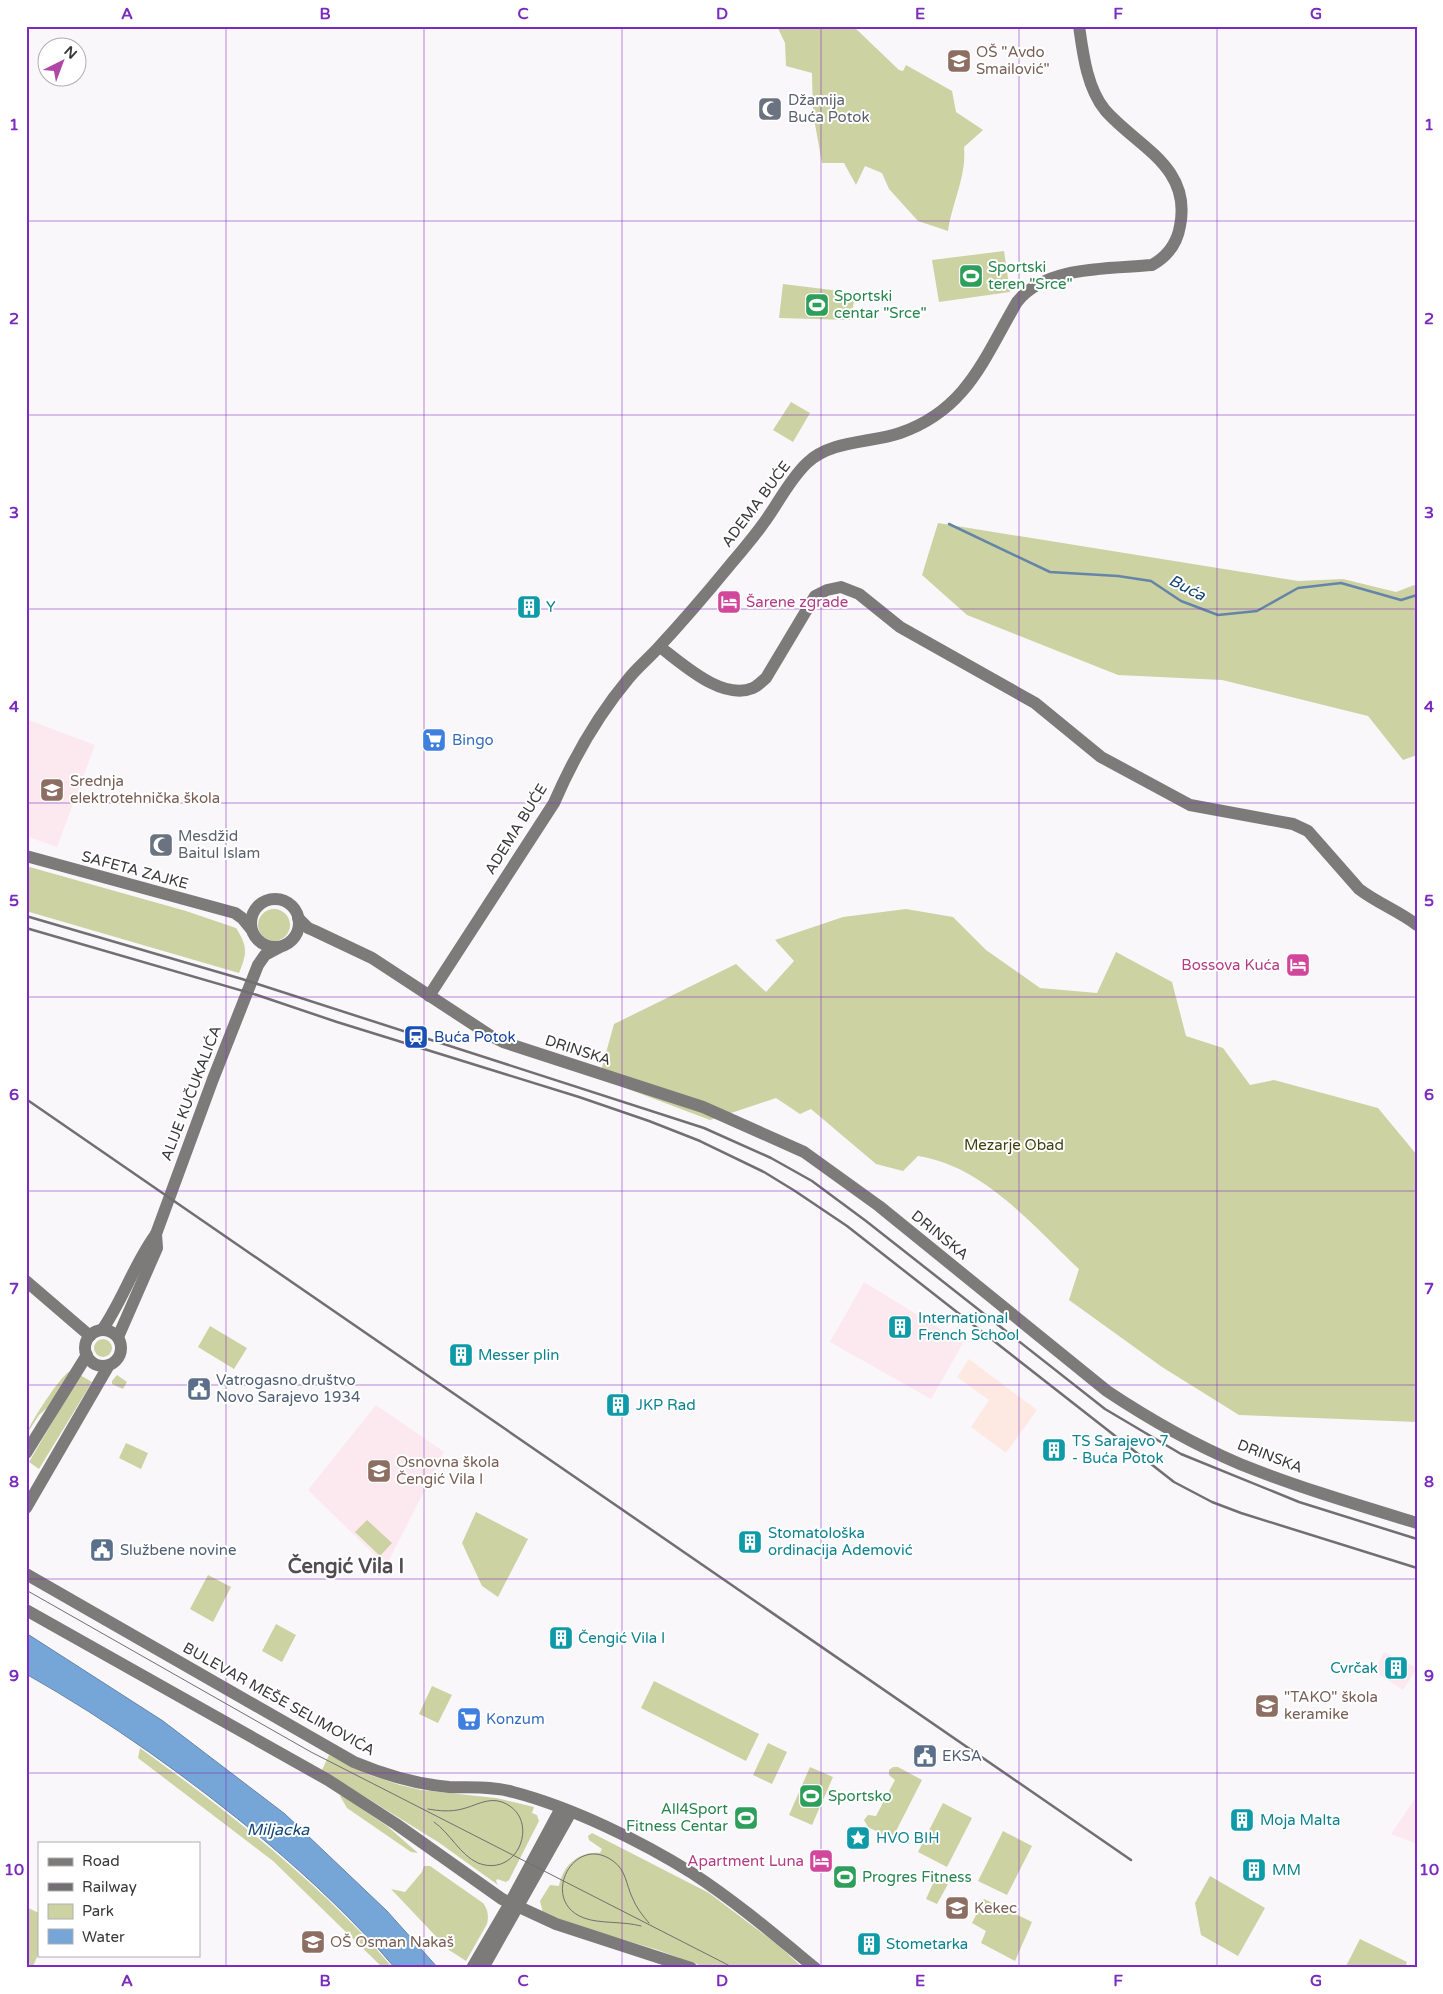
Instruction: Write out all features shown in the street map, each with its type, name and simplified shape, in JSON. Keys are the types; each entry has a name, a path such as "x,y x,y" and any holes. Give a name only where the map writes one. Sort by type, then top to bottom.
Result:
{"main road":[{"name":"ADEMA BUĆE","path":"429,996 554,803 568,771 601,716 629,678 660,647 764,524 788,487 808,462 834,448 900,433 926,422 944,410 972,381 1017,302 1038,284 1056,276 1152,265 1163,259 1171,249 1178,233 1182,216 1175,181 1172,174 1158,158 1105,110 1090,82 1079,26"},
{"path":"660,647 711,684 739,691 754,688 766,678 816,596 827,590 841,587 865,598 900,627 1035,703 1101,756 1176,798 1190,805 1293,824 1308,831 1359,889 1369,897 1394,909 1417,926"},
{"name":"SAFETA ZAJKE","path":"26,856 235,913 242,918 253,933"},
{"path":"235,913 250,911 264,902 280,900 292,906 298,918 308,928 372,958 429,996"},
{"path":"257,906 253,913 253,933 266,946 280,947 293,939 314,931"},
{"path":"293,939 299,926 298,918"},
{"name":"ALIJE KUČUKALIĆA","path":"253,933 259,953 258,965"},
{"name":"ALIJE KUČUKALIĆA","path":"102,1330 113,1315 147,1247 156,1234 213,1079 258,965 265,955 280,947"},
{"name":"DRINSKA","path":"429,996 503,1042 704,1107 804,1152 879,1206 1107,1391 1140,1413 1240,1464 1342,1500 1417,1523"},
{"name":"ALIJE KUČUKALIĆA","path":"118,1338 157,1248 156,1234"},
{"path":"26,1281 90,1336"},
{"path":"26,1453 87,1356 86,1347 90,1336 102,1330 108,1331 118,1338 121,1348 120,1353 109,1365 26,1508"},
{"path":"87,1356 98,1365 109,1365"},
{"name":"BULEVAR MEŠE SELIMOVIĆA","path":"26,1574 354,1762 401,1779 433,1785 491,1788 510,1791 566,1810 604,1826 692,1874 735,1904 815,1968"},
{"path":"26,1610 328,1780 396,1824 488,1890 514,1906 556,1924 690,1968"},
{"path":"484,1968 514,1906 566,1810"},
{"path":"472,1968 514,1906"}],"shaded area":[{"name":"Srednja elektrotehnička škola","path":"26,719 95,745 57,847 26,836"},
{"path":"864,1282 963,1343 931,1399 830,1342"},
{"path":"969,1359 1037,1410 1006,1453 971,1427 989,1400 957,1377"},
{"name":"Osnovna škola Čengić Vila I","path":"376,1405 444,1452 386,1566 308,1490"},
{"path":"1384,1652 1417,1668 1403,1690 1374,1671"},
{"path":"1417,1796 1417,1844 1391,1834"}],"green space":[{"path":"777,26 853,26 899,70 903,71 906,65 952,91 956,112 983,130 964,147 963,168 948,231 918,221 889,189 882,173 865,166 856,185 844,163 822,163 813,113 812,73 786,66 785,43"},
{"name":"Sportski teren \"Srce\"","path":"1004,251 1010,292 939,302 932,260"},
{"name":"Sportski centar \"Srce\"","path":"783,284 856,293 850,320 779,318"},
{"path":"791,402 810,413 793,442 773,430"},
{"path":"938,523 1298,581 1343,579 1396,592 1417,584 1417,755 1403,760 1368,716 1222,680 1118,675 967,615 922,575"},
{"path":"26,866 186,911 236,928 243,940 245,950 244,960 239,973 26,911"},
{"path":"274,909 285,914 290,925 285,936 274,941 263,936 258,925 263,914"},
{"name":"Mezarje Obad","path":"906,909 953,917 986,950 1040,988 1097,993 1116,952 1172,982 1186,1036 1223,1048 1250,1085 1274,1080 1378,1108 1417,1155 1417,1422 1239,1415 1162,1367 1069,1300 1079,1269 1006,1200 965,1172 942,1162 918,1156 903,1171 876,1164 811,1109 800,1114 776,1098 710,1120 599,1078 614,1024 736,964 766,992 794,961 775,940 843,917"},
{"path":"210,1326 247,1348 234,1369 198,1347"},
{"path":"99,1339 107,1339 112,1344 110,1355 99,1357 94,1352 94,1344"},
{"path":"70,1371 49,1406 39,1415 26,1435 46,1400"},
{"path":"80,1375 92,1382 39,1469 29,1462"},
{"path":"117,1375 127,1382 123,1389 112,1384"},
{"path":"126,1443 148,1453 141,1469 119,1458"},
{"path":"476,1512 528,1539 498,1597 482,1586 462,1543"},
{"path":"367,1520 392,1543 380,1556 355,1532"},
{"path":"208,1575 231,1587 213,1622 190,1609"},
{"path":"276,1624 296,1635 282,1662 262,1651"},
{"path":"654,1681 759,1734 746,1761 641,1708"},
{"path":"432,1686 452,1695 438,1723 419,1714"},
{"path":"768,1743 787,1752 772,1784 753,1775"},
{"path":"140,1748 273,1850 335,1907 393,1968 383,1968 273,1861 138,1758"},
{"path":"329,1755 370,1775 400,1785 421,1790 496,1798 534,1807 532,1813 537,1815 539,1821 509,1880 506,1882 497,1879 498,1885 438,1842 322,1770"},
{"name":"Sportsko","path":"810,1767 833,1777 812,1825 789,1815"},
{"path":"893,1767 898,1767 922,1780 892,1839 868,1827 864,1820 868,1815 876,1816 895,1780 889,1775 889,1770"},
{"path":"341,1795 387,1826 418,1853 411,1852 347,1808"},
{"path":"943,1803 972,1818 947,1867 918,1852"},
{"path":"1003,1831 1032,1846 1007,1895 978,1881"},
{"path":"592,1833 709,1893 778,1945 803,1968 707,1968 543,1913 540,1901 550,1885 559,1886 568,1866 585,1854 600,1853 602,1849 589,1840 588,1836"},
{"path":"424,1866 430,1866 483,1903 486,1908 487,1924 466,1961 449,1950 391,1889 405,1892 422,1872"},
{"path":"1210,1876 1265,1908 1238,1956 1201,1935 1195,1903"},
{"path":"935,1879 948,1884 937,1904 926,1899"},
{"path":"984,1899 1032,1922 1015,1961 981,1943 986,1931 972,1923"},
{"path":"26,1907 38,1913 38,1955 32,1968 26,1968"},
{"path":"1360,1939 1407,1962 1405,1968 1345,1968"}],"water":[{"name":"Miljacka","path":"26,1633 163,1721 285,1814 387,1911 438,1968 395,1968 333,1902 237,1818 149,1752 58,1692 26,1674"}],"waterway":[{"name":"Buća","path":"949,524 1050,572 1118,576 1151,581 1181,601 1218,615 1257,611 1298,588 1341,583 1401,600 1417,595"}],"tram line":[{"path":"26,1590 311,1752 734,1968"},
{"path":"428,1809 454,1811 487,1801 502,1802 514,1810 521,1820 523,1832 520,1844 514,1855 505,1862 492,1866 478,1863 466,1855 434,1822"},
{"path":"641,1926 590,1920 570,1909 564,1898 563,1885 567,1872 575,1862 586,1855 599,1854 613,1861 621,1869 635,1904 649,1923"}],"railway":[{"path":"26,916 242,979 704,1128 771,1158 812,1181 866,1221 1105,1409 1181,1454 1299,1502 1417,1539"},
{"path":"26,928 257,995 337,1022 579,1097 700,1141 764,1172 847,1226 1174,1482 1212,1502 1241,1513 1417,1568"},
{"path":"26,1099 1131,1860"}],"place":[{"name":"OŠ \"Avdo Smailović\"","path":"959,61"},
{"name":"Džamija Buća Potok","path":"770,109"},
{"name":"Sportski teren \"Srce\"","path":"971,276"},
{"name":"Sportski centar \"Srce\"","path":"817,305"},
{"name":"Šarene zgrade","path":"729,602"},
{"name":"Y","path":"529,607"},
{"name":"Bingo","path":"434,740"},
{"name":"Srednja elektrotehnička škola","path":"52,790"},
{"name":"Mesdžid Baitul Islam","path":"161,845"},
{"name":"Bossova Kuća","path":"1298,965"},
{"name":"Buća Potok","path":"416,1037"},
{"name":"International French School","path":"900,1327"},
{"name":"Messer plin","path":"461,1355"},
{"name":"Vatrogasno društvo Novo Sarajevo 1934","path":"199,1389"},
{"name":"JKP Rad","path":"618,1405"},
{"name":"TS Sarajevo 7 - Buća Potok","path":"1054,1450"},
{"name":"Osnovna škola Čengić Vila I","path":"379,1471"},
{"name":"Stomatološka ordinacija Ademović","path":"750,1542"},
{"name":"Službene novine","path":"102,1550"},
{"name":"Čengić Vila I","path":"561,1638"},
{"name":"Cvrčak","path":"1396,1668"},
{"name":"\"TAKO\" škola keramike","path":"1267,1706"},
{"name":"Konzum","path":"469,1719"},
{"name":"EKSA","path":"925,1756"},
{"name":"Sportsko","path":"811,1796"},
{"name":"All4Sport Fitness Centar","path":"746,1818"},
{"name":"Moja Malta","path":"1242,1820"},
{"name":"HVO BIH","path":"858,1838"},
{"name":"Apartment Luna","path":"821,1861"},
{"name":"MM","path":"1254,1870"},
{"name":"Progres Fitness","path":"845,1877"},
{"name":"Kekec","path":"957,1908"},
{"name":"OŠ Osman Nakaš","path":"313,1942"},
{"name":"Stometarka","path":"869,1944"}],"district":[{"name":"Čengić Vila I","path":"346,1567"}]}
